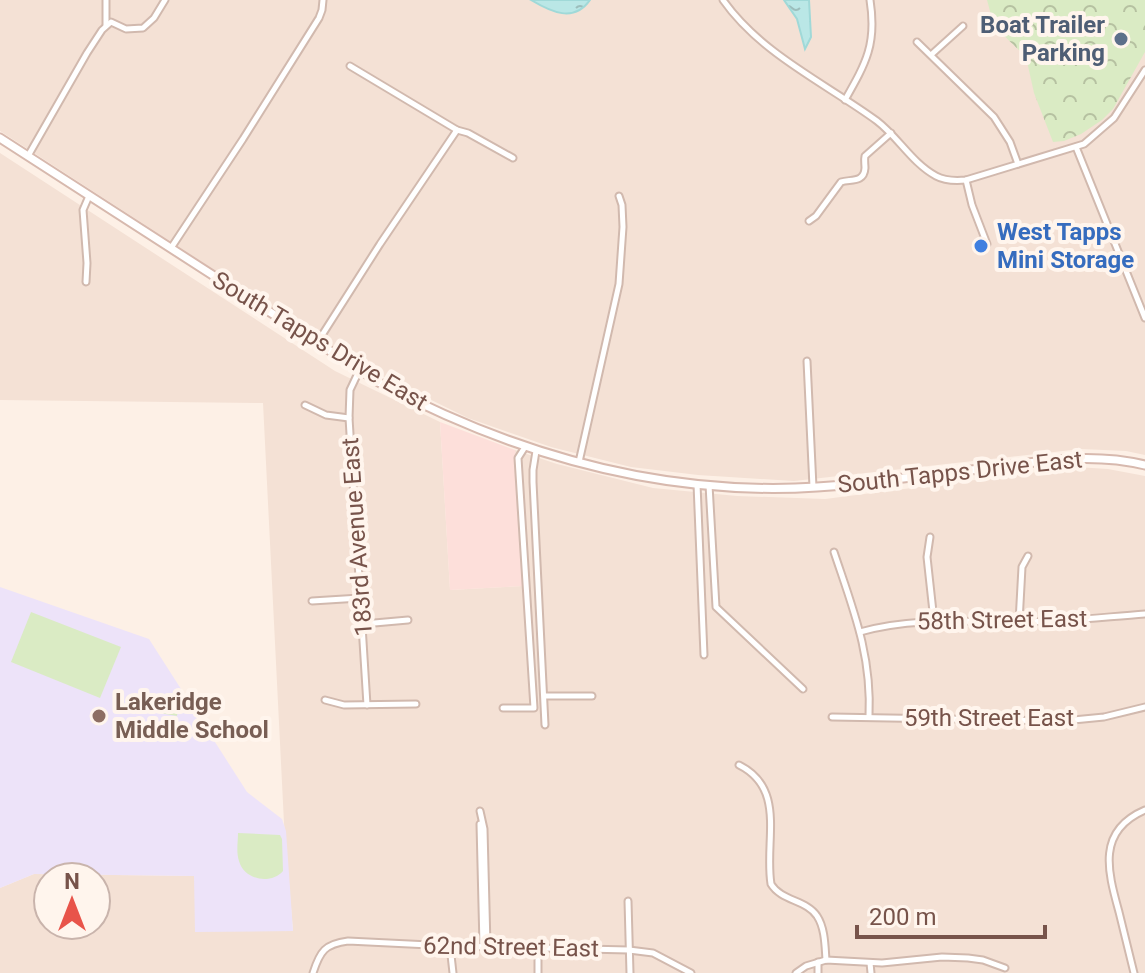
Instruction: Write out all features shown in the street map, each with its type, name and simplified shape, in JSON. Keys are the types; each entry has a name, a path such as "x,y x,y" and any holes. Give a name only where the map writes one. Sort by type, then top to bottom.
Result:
{"street":[{"path":"106,0 106,26"},
{"path":"28,156 87,53 106,26 113,22 126,29 143,28 154,18 165,0"},
{"path":"171,249 319,18 323,0"},
{"path":"723,0 741,23 762,41 877,121 917,162 936,176 948,180 966,180 1076,147 1091,139 1114,118 1145,70"},
{"path":"845,100 866,59 871,38 870,0"},
{"path":"932,54 963,26"},
{"path":"917,42 994,117 1010,142 1018,164"},
{"path":"350,66 457,130 513,158"},
{"path":"316,344 457,130"},
{"path":"809,221 841,182 861,178 865,171 865,156 891,133"},
{"name":"South Tapps Drive East","path":"0,138 359,371 438,413 536,451 635,475 697,484 764,488 860,483 1075,458 1112,458 1145,465"},
{"path":"1076,147 1145,318"},
{"path":"966,180 987,244"},
{"path":"86,282 83,210 89,196"},
{"path":"579,463 619,284 623,227 619,196"},
{"path":"807,361 813,487"},
{"name":"183rd Avenue East","path":"359,371 350,390 349,418 367,705"},
{"path":"305,405 326,415 349,418"},
{"path":"503,708 534,708 518,458 525,447"},
{"path":"536,451 533,482 545,725"},
{"path":"697,484 704,655"},
{"path":"709,485 716,607 803,689"},
{"path":"930,537 927,557 934,621"},
{"path":"834,552 860,632 868,672 869,717"},
{"path":"1019,622 1022,567 1028,556"},
{"path":"312,601 360,598"},
{"name":"58th Street East","path":"860,632 898,623 1066,621 1145,614"},
{"path":"363,624 408,620"},
{"path":"545,696 592,696"},
{"path":"325,700 344,705 416,704"},
{"name":"59th Street East","path":"832,717 1063,721 1104,717 1145,707"},
{"path":"739,765 753,772 763,783 768,798 771,884 776,892 810,908 817,915 826,960"},
{"path":"1134,973 1110,877 1109,857 1112,843 1122,826 1145,810"},
{"path":"480,811 484,829 485,946 480,811"},
{"path":"628,901 630,973"},
{"name":"62nd Street East","path":"313,973 327,947 348,941 629,950 653,953 691,973"},
{"path":"450,946 453,973"},
{"path":"538,947 538,973"},
{"path":"796,973 826,960 870,963 960,957 983,960 1005,968"},
{"path":"818,962 818,973"},
{"path":"870,963 871,973"}],"shaded area":[{"path":"0,0 784,0 797,19 805,47 811,37 809,0 1145,0 1145,455 1081,449 794,481 631,467 551,447 468,418 366,368 0,131"},
{"path":"0,153 335,371 440,422 450,590 523,586 515,450 653,488 737,496 825,499 1076,467 1145,476 1145,973 0,973 0,888 32,875 32,941 112,941 112,875 195,876 195,931 293,931 284,823 263,403 0,400"},
{"path":"440,422 515,450 523,586 450,590"},
{"name":"Lakeridge Middle School","path":"0,587 149,639 247,792 282,819 286,831 293,931 195,932 194,876 112,875 112,861 32,861 32,875 0,888"}],"green space":[{"path":"987,0 1145,0 1145,52 1113,109 1081,134 1053,142 1034,93 1026,57 994,26"},
{"path":"31,612 121,647 100,698 11,662"},
{"path":"152,698 179,703 177,716 149,711"},
{"path":"238,833 280,835 283,871 265,879 246,873 238,858"}],"water":[{"path":"531,0 590,0 577,11 562,13"},
{"path":"784,0 809,0 811,37 805,49 797,19"}],"place":[{"name":"Boat Trailer Parking","path":"1121,39"},
{"name":"West Tapps Mini Storage","path":"981,246"},
{"name":"Lakeridge Middle School","path":"99,716"}]}
